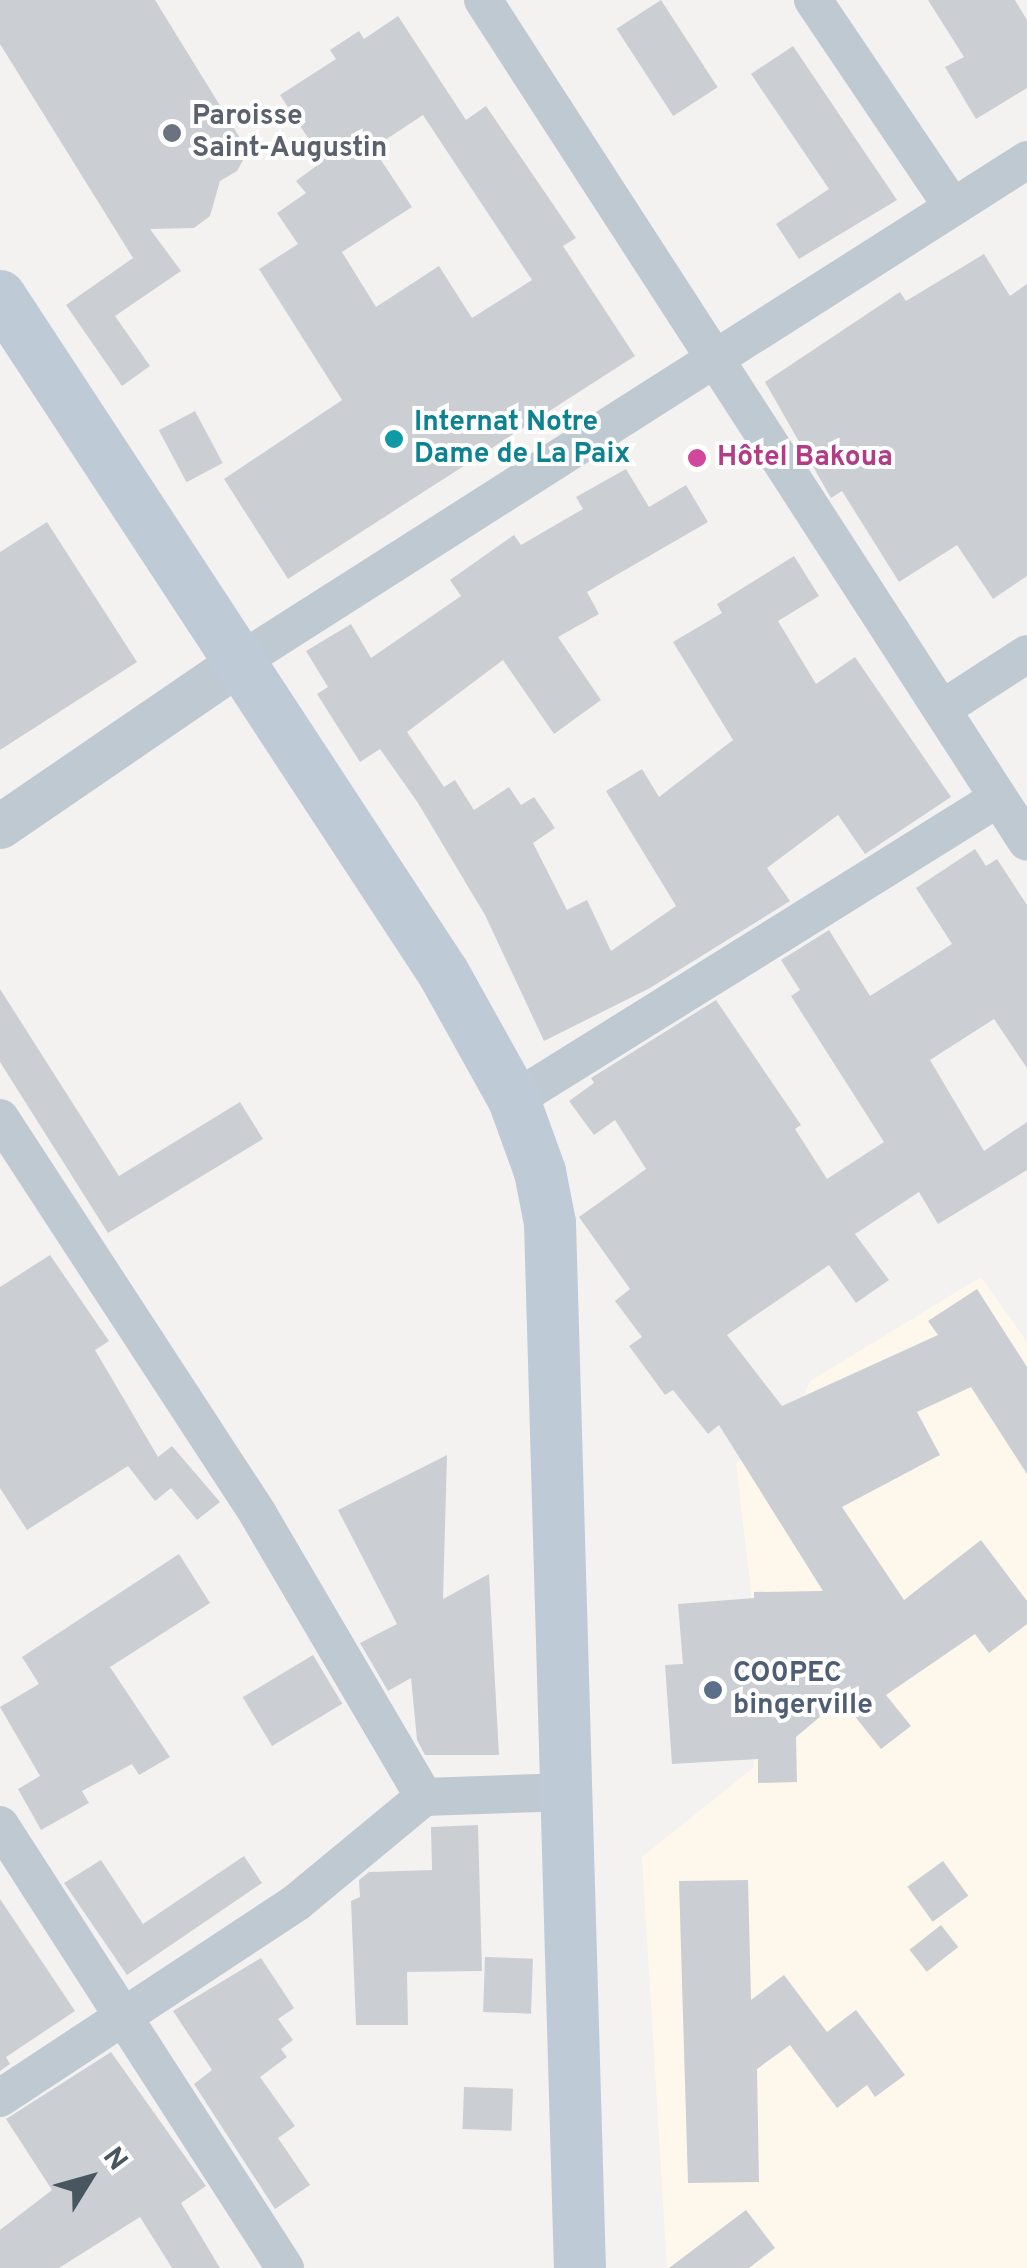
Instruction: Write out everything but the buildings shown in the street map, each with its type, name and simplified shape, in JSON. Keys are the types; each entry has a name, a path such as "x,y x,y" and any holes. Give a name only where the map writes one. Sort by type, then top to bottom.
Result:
{"main road":[{"path":"0,296 242,660 444,974 514,1100 550,1223 580,2268"}],"street":[{"path":"484,0 1027,842"},
{"path":"813,0 952,206"},
{"path":"0,826 242,660 714,355 1027,160"},
{"path":"942,709 1027,654"},
{"path":"514,1100 998,798"},
{"path":"0,1118 258,1514 424,1798"},
{"path":"0,2098 298,1902 424,1798 568,1792"},
{"path":"0,1825 284,2268"}],"shaded area":[{"path":"981,1277 1027,1342 1027,2268 667,2268 642,1857 754,1767 751,1592 736,1463 792,1423 810,1381"}],"place":[{"name":"Paroisse Saint-Augustin","path":"172,133"},
{"name":"Internat Notre Dame de La Paix","path":"394,439"},
{"name":"Hôtel Bakoua","path":"697,458"},
{"name":"CO0PEC bingerville","path":"713,1690"}]}
